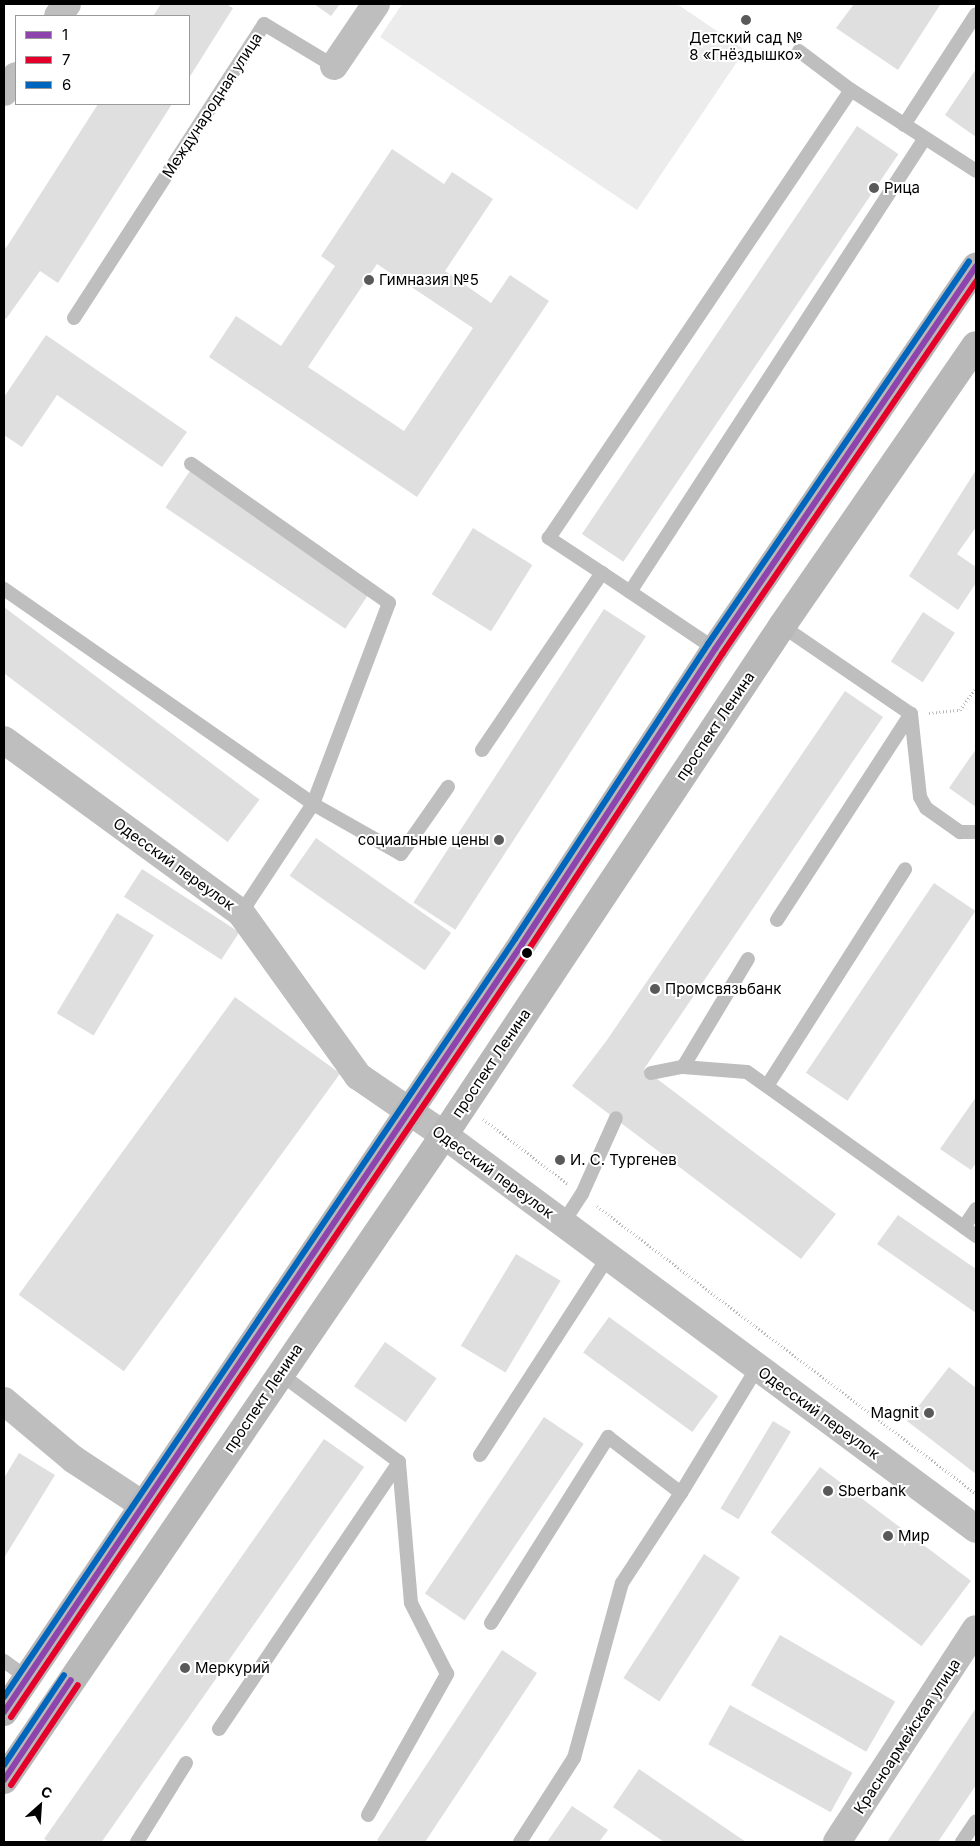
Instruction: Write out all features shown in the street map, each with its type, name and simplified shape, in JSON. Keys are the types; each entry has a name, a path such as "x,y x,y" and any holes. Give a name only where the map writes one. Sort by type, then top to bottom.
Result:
{"main road":[{"path":"4,1712 409,1112 715,649 976,266"},
{"name":"проспект Ленина","path":"4,1780 279,1373 444,1136 782,626 976,345"}],"street":[{"path":"59,15 67,4"},
{"name":"Международная улица","path":"334,66 376,4"},
{"path":"4,92 15,77"},
{"name":"Одесский переулок","path":"4,740 241,913 358,1076 563,1223 976,1529"},
{"path":"4,1401 73,1459 143,1506"},
{"name":"Красноармейская улица","path":"837,1842 976,1629"}],"lane":[{"path":"904,125 976,14"},
{"name":"Международная улица","path":"74,318 264,24 334,66"},
{"path":"799,51 851,90 976,171"},
{"path":"715,649 549,538 851,90"},
{"path":"630,592 925,138"},
{"path":"191,464 389,603 313,804 241,913"},
{"path":"482,750 602,573"},
{"path":"4,589 313,804 401,854 448,787"},
{"path":"782,626 911,714 920,797 926,808 960,832 976,832"},
{"path":"777,920 911,714"},
{"path":"767,1086 904,869"},
{"path":"683,1067 748,959"},
{"path":"651,1073 683,1067 747,1072 976,1236"},
{"path":"563,1223 582,1194 616,1118"},
{"path":"964,1227 976,1209"},
{"path":"480,1455 608,1257"},
{"path":"520,1842 574,1758 622,1583 681,1493 757,1368"},
{"path":"279,1373 399,1462 411,1603 447,1674 368,1815"},
{"path":"491,1623 608,1438 681,1493"},
{"path":"219,1729 399,1462"},
{"path":"4,1661 27,1678"},
{"path":"136,1842 186,1763"},
{"path":"962,1842 976,1821"}],"path":[{"path":"911,714 960,710 976,688"},
{"path":"464,1105 976,1494"}],"shaded area":[{"path":"402,4 677,4 745,50 637,210 380,37"}],"building":[{"path":"161,4 226,4 233,8 190,76 190,15 154,15"},
{"path":"314,4 340,4 331,16"},
{"path":"854,4 940,5 898,70 836,28"},
{"path":"976,69 976,137 945,115"},
{"path":"97,105 171,105 58,283 40,271 6,319 4,317 4,246 6,248"},
{"path":"857,126 898,154 623,562 582,534"},
{"path":"392,149 444,184 452,172 493,199 445,271 491,303 510,275 549,301 417,497 209,357 236,316 281,346 335,266 321,256","holes":["377,264 473,328 404,431 308,367"]},
{"path":"46,335 187,432 162,467 57,395 22,447 4,435 4,397"},
{"path":"976,470 976,527 957,554 976,567 976,583 958,610 909,576"},
{"path":"190,471 370,592 345,629 165,507"},
{"path":"473,528 532,565 491,631 432,594"},
{"path":"4,607 260,800 228,842 4,673"},
{"path":"604,609 646,636 455,930 413,903"},
{"path":"923,612 955,633 923,682 891,661"},
{"path":"845,691 883,717 644,1069 836,1214 801,1259 572,1086 607,1040"},
{"path":"976,749 976,807 949,788"},
{"path":"316,838 451,933 425,970 290,876"},
{"path":"142,869 239,932 221,960 124,897"},
{"path":"934,883 975,911 847,1101 806,1073"},
{"path":"117,913 154,935 94,1035 57,1013"},
{"path":"235,997 340,1073 124,1371 19,1295"},
{"path":"976,1097 976,1163 971,1170 940,1149"},
{"path":"898,1215 976,1269 976,1313 877,1244"},
{"path":"516,1254 561,1281 505,1372 461,1346"},
{"path":"609,1317 718,1396 692,1432 583,1353"},
{"path":"385,1342 437,1378 406,1422 354,1386"},
{"path":"949,1367 976,1388 976,1474 907,1421"},
{"path":"544,1417 584,1444 465,1620 425,1594"},
{"path":"773,1421 791,1432 738,1519 720,1508"},
{"path":"324,1439 364,1467 102,1842 49,1842 44,1839"},
{"path":"19,1453 55,1475 4,1558 4,1478"},
{"path":"820,1467 971,1581 922,1646 771,1532"},
{"path":"704,1554 740,1577 659,1702 623,1678"},
{"path":"780,1635 895,1702 866,1752 751,1685"},
{"path":"502,1650 537,1673 425,1842 380,1842 377,1840"},
{"path":"730,1705 852,1773 831,1812 708,1744"},
{"path":"976,1708 976,1785 938,1842 887,1842"},
{"path":"639,1769 746,1842 664,1842 613,1807"},
{"path":"572,1806 608,1830 599,1842 547,1842"}],"transit line":[{"name":"6","path":"4,1697 515,939 708,644 969,261"},
{"name":"1","path":"4,1712 522,944 715,649 976,266"},
{"name":"7","path":"11,1717 529,949 722,654 976,281"},
{"name":"6","path":"4,1765 64,1675"},
{"name":"1","path":"4,1780 71,1680"},
{"name":"7","path":"11,1785 78,1685"}],"place":[{"name":"Детский сад № 8 «Гнёздышко»","path":"746,20"},
{"name":"Рица","path":"874,188"},
{"name":"Гимназия №5","path":"369,280"},
{"name":"социальные цены","path":"499,840"},
{"name":"Промсвязьбанк","path":"655,989"},
{"name":"И. С. Тургенев","path":"560,1160"},
{"name":"Magnit","path":"929,1413"},
{"name":"Sberbank","path":"828,1491"},
{"name":"Мир","path":"888,1536"},
{"name":"Меркурий","path":"185,1668"}]}
